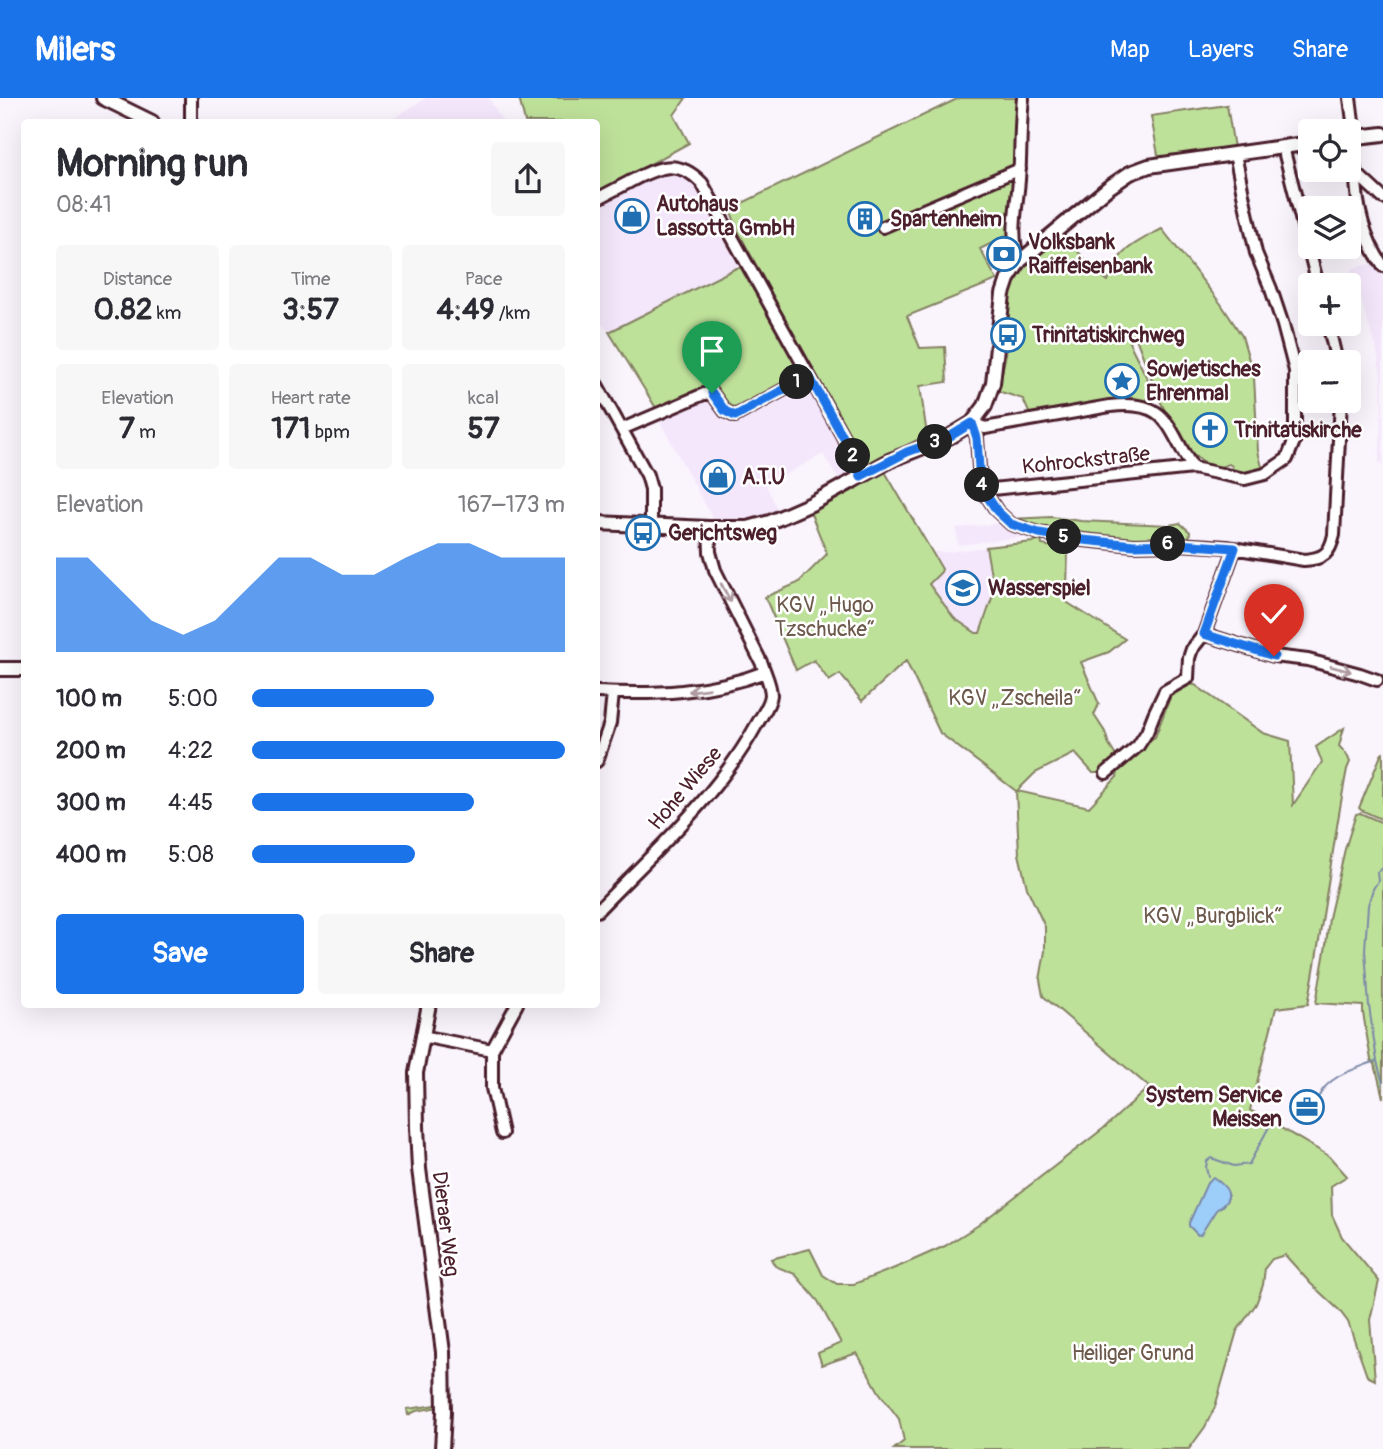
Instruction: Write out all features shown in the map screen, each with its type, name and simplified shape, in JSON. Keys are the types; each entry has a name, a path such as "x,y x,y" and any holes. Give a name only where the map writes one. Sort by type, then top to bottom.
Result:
{"main road":[{"path":"103,98 146,119"},
{"path":"1361,139 1383,134"},
{"path":"600,523 748,528 770,522 811,504 907,452 949,437 972,423 985,406 993,383 1003,294 1008,279 1020,261 1130,173 1149,166 1298,145"},
{"path":"0,669 21,670"},
{"name":"Dieraer Weg","path":"428,1008 416,1073 417,1127 419,1169 443,1352 442,1449"}],"street":[{"path":"191,98 191,119"},
{"path":"1020,261 1015,241 1023,98"},
{"path":"1350,98 1350,119"},
{"path":"1283,147 1315,273"},
{"name":"Kohrockstraße","path":"983,490 1193,468 1245,479 1265,474 1287,459 1295,439 1295,370 1283,325 1256,253 1235,154"},
{"path":"600,197 660,168 677,167 695,175 710,195 851,451 861,476"},
{"path":"883,227 1020,169"},
{"path":"1361,178 1383,198"},
{"path":"1356,182 1363,225 1383,266"},
{"path":"622,429 712,393 725,411 735,416 809,376"},
{"path":"600,390 650,481 652,526"},
{"path":"972,423 985,428 1110,405 1137,404 1155,411 1163,418 1193,468"},
{"path":"972,423 977,438 983,490 997,511 1011,524 1039,533 1083,540 1134,545 1178,544 1235,548 1313,559 1331,548 1336,520 1340,413"},
{"path":"600,692 700,690 735,683 765,672 715,570 710,552 709,528"},
{"path":"1106,773 1138,746 1165,691 1188,678 1192,649 1204,634 1235,548"},
{"path":"1204,634 1274,656 1308,660 1360,674 1380,675 1383,692"},
{"name":"Hohe Wiese","path":"600,908 690,817 732,765 752,734 771,696 765,672"},
{"path":"600,752 610,723 613,693"},
{"path":"502,1133 492,1088 492,1050 515,1008"},
{"path":"422,1036 492,1050"}],"shaded area":[{"path":"426,98 489,98 501,119 393,119"},
{"path":"674,170 694,179 741,265 609,332 600,322 600,204 642,179"},
{"path":"1377,262 1383,269 1383,465 1379,464 1381,377 1376,347 1361,300 1361,273 1352,273 1351,269"},
{"path":"809,380 849,455 847,459 850,472 838,479 823,454 766,485 779,513 714,521 658,418 704,397 711,399 729,424"},
{"path":"1006,523 1007,528 1027,533 1024,537 958,545 956,528"},
{"name":"Wasserspiel","path":"986,547 994,592 980,633 976,633 954,618 929,584 942,570 932,552"}],"green space":[{"path":"519,98 686,98 674,115 689,143 600,191 600,119 524,119"},
{"path":"959,98 1019,98 1012,233 980,249 997,280 907,316 920,348 945,347 947,382 920,386 927,435 865,467 739,233 730,209"},
{"path":"1227,105 1234,148 1160,157 1158,155 1151,116"},
{"path":"1162,229 1221,304 1242,336 1254,377 1258,451 1263,471 1244,476 1233,473 1229,464 1212,470 1189,450 1168,417 1134,333 1129,342 1153,390 1144,403 1031,417 1023,399 998,391 1008,345 1012,286 1023,267 1064,235 1092,268 1108,281 1122,254"},
{"path":"736,268 741,268 798,368 796,377 737,409 729,407 713,382 656,408 609,332"},
{"path":"884,470 942,569 929,584 954,618 980,633 994,592 986,547 1033,542 1041,538 1042,545 1068,550 1067,588 1064,598 1068,603 1125,639 1109,652 1081,662 1099,704 1094,715 1116,756 1099,773 1093,773 1075,753 1035,773 1017,791 1089,807 1117,777 1121,758 1155,737 1173,690 1186,684 1195,685 1263,733 1290,741 1293,805 1322,762 1316,747 1344,728 1339,746 1350,762 1308,1004 1276,1008 1250,1110 1329,1156 1347,1176 1331,1186 1332,1215 1342,1237 1379,1281 1370,1320 1375,1380 1367,1376 1348,1322 1285,1255 1272,1259 1265,1268 1263,1285 1256,1304 1237,1331 1215,1407 1189,1449 894,1449 904,1441 899,1419 879,1392 857,1353 822,1365 818,1353 841,1343 818,1301 795,1274 775,1266 771,1259 810,1249 823,1275 837,1284 854,1284 945,1246 977,1226 1104,1128 1149,1087 1043,996 1040,980 1045,951 1045,927 1027,888 1019,854 1016,791 940,733 906,661 862,701 840,674 829,681 814,660 796,670 765,597 798,583 827,554 810,511"},
{"path":"1052,517 1081,521 1169,525 1180,523 1190,532 1189,540 1142,542 1059,533 1011,519"},
{"path":"1383,753 1383,820 1359,808"},
{"path":"1360,813 1383,823 1383,1098 1375,1064 1371,1060 1363,1006 1316,1003 1329,918 1345,849 1356,814"},
{"path":"420,1008 425,1008 414,1067 440,1353 439,1407 408,1415 407,1409 438,1404 437,1343 424,1259 409,1112 413,1047"}],"water":[{"path":"1213,1177 1226,1189 1228,1197 1198,1235 1189,1223 1207,1183"}],"waterway":[{"path":"1383,868 1377,872 1378,881 1368,905 1365,950 1369,1006 1383,1084"},
{"path":"1319,1096 1336,1078 1376,1061"},
{"path":"1208,1176 1207,1161 1211,1158 1234,1166 1249,1164 1270,1125"}],"place":[{"name":"Autohaus Lassotta GmbH","path":"632,216"},
{"name":"Spartenheim","path":"865,219"},
{"name":"Volksbank Raiffeisenbank","path":"1004,254"},
{"name":"Trinitatiskirchweg","path":"1008,335"},
{"name":"Sowjetisches Ehrenmal","path":"1122,381"},
{"name":"Trinitatiskirche","path":"1210,430"},
{"name":"A.T.U","path":"718,477"},
{"name":"Gerichtsweg","path":"643,533"},
{"name":"Wasserspiel","path":"963,588"},
{"name":"System Service Meissen","path":"1307,1107"}],"route":[{"path":"712,393 725,411 735,416 809,376 851,451 861,476 907,452 949,437 972,423 977,438 983,490 997,511 1011,524 1039,533 1083,540 1134,545 1178,544 1235,548 1204,634 1274,656"}],"park label":[{"name":"KGV „Hugo Tzschucke“","path":"825,617"},
{"name":"KGV „Zscheila“","path":"1015,698"},
{"name":"KGV „Burgblick“","path":"1213,916"},
{"name":"Heiliger Grund","path":"1133,1353"}]}
